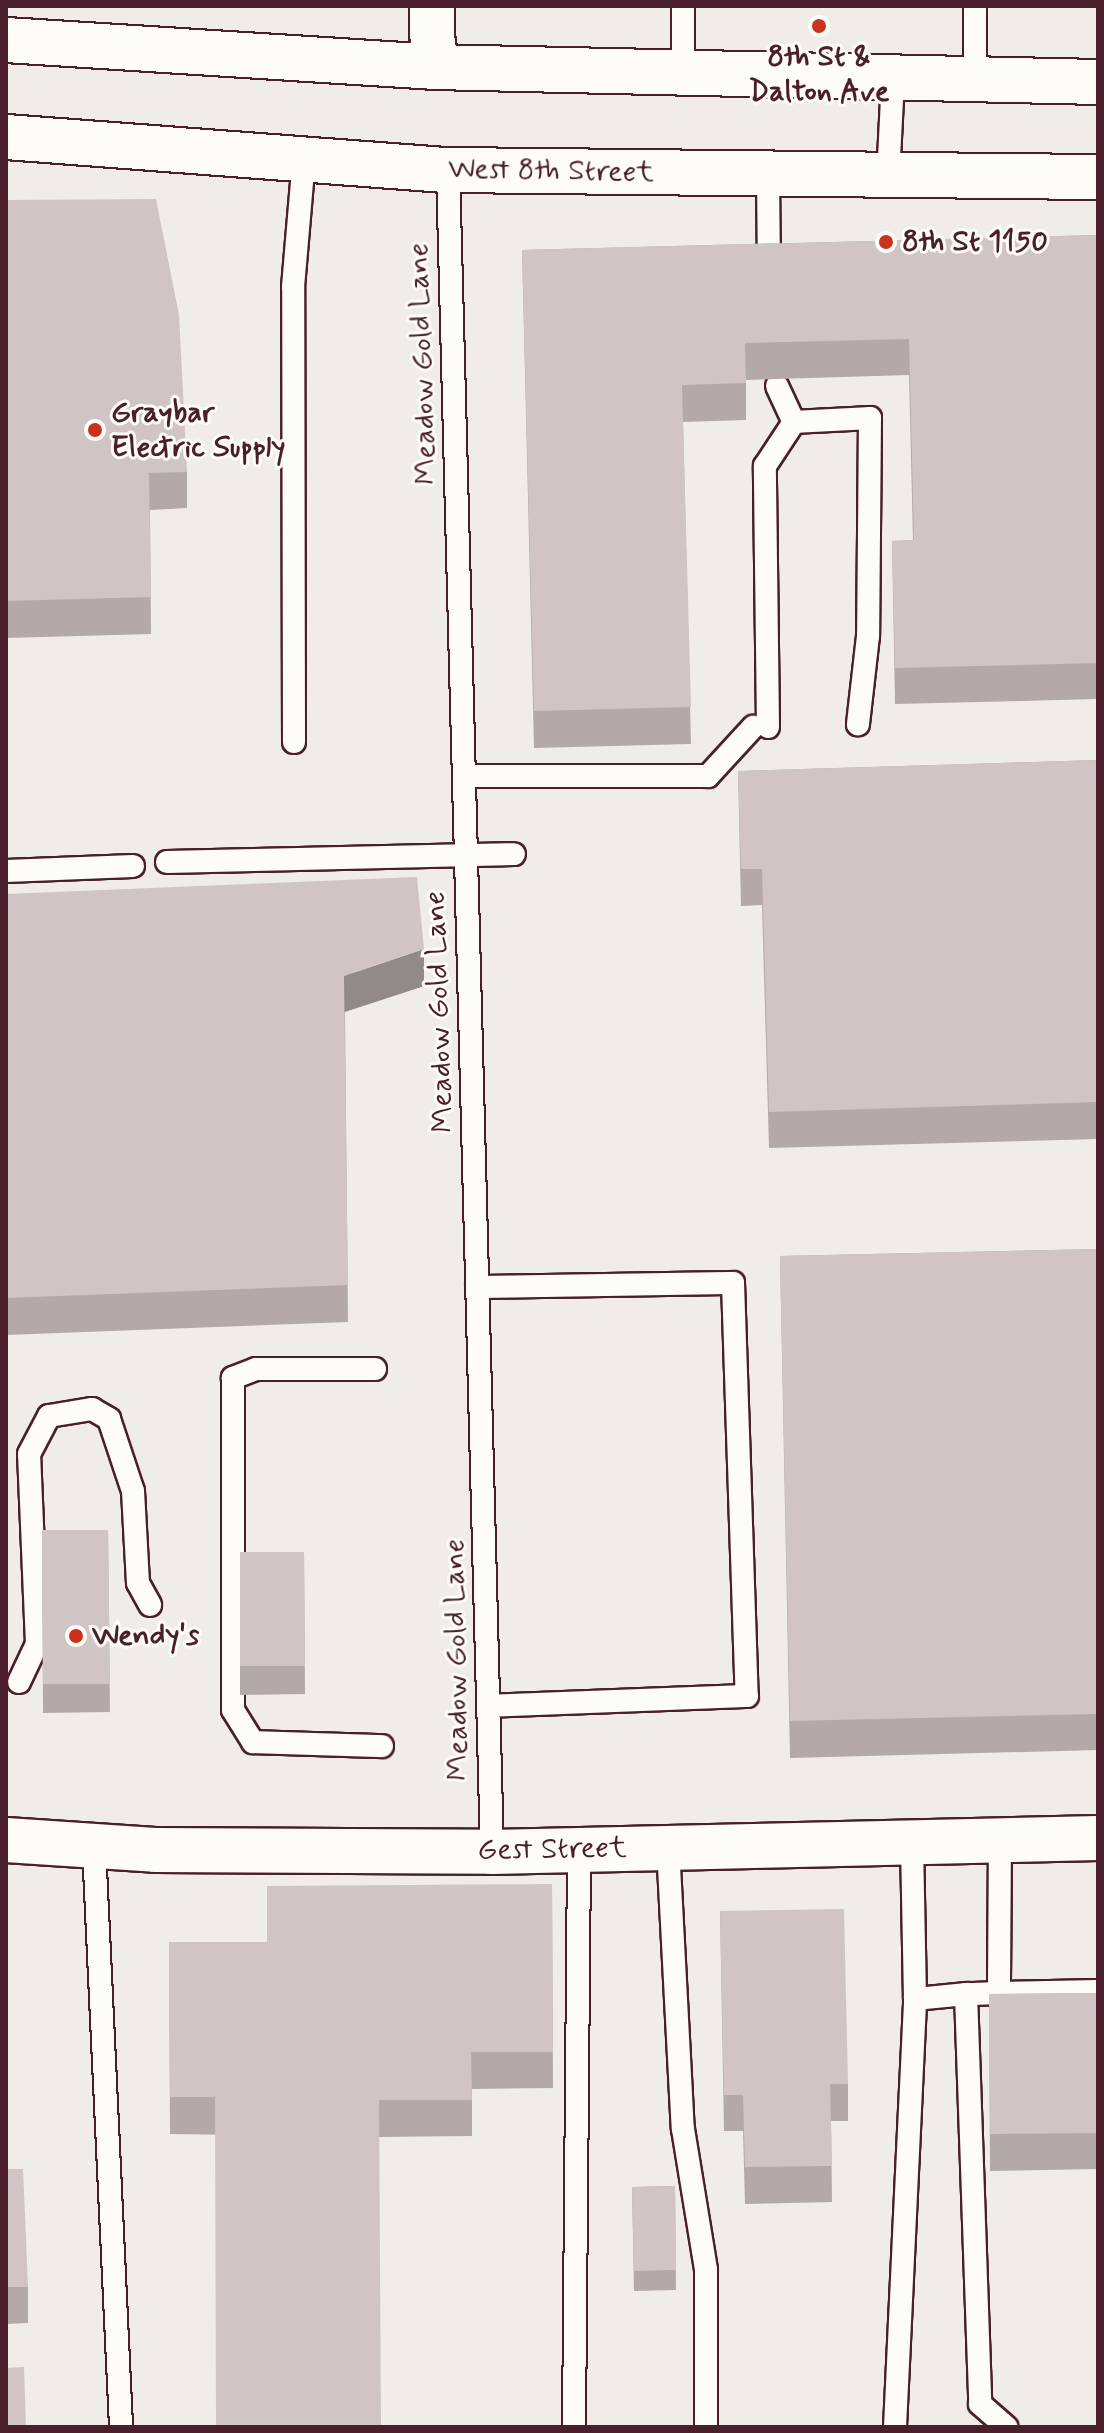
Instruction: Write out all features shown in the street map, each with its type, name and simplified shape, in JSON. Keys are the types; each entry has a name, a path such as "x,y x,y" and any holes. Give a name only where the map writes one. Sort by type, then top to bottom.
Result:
{"main road":[{"path":"432,6 433,67"},
{"path":"6,40 433,67 1098,82"},
{"name":"West 8th Street","path":"6,137 448,170 888,178 1098,177"},
{"name":"Gest Street","path":"6,1840 94,1847 492,1852 1098,1838"}],"lane":[{"path":"683,6 683,75"},
{"path":"975,6 975,81"},
{"path":"888,178 893,79"},
{"path":"294,742 293,287 304,159"},
{"name":"Meadow Gold Lane","path":"448,170 492,1852"},
{"path":"768,176 769,275"},
{"path":"777,386 794,422"},
{"path":"794,422 870,418 868,636 858,724"},
{"path":"464,776 708,776 760,727 765,466 794,422"},
{"path":"167,862 514,854"},
{"path":"6,871 133,866"},
{"path":"477,1287 733,1283 747,1696 489,1706"},
{"path":"375,1369 256,1369 233,1378 233,1710 253,1742 382,1746"},
{"path":"19,1682 37,1644 29,1454 49,1416 92,1409 109,1419 133,1491 138,1583 150,1605"},
{"path":"999,1993 1000,1840"},
{"path":"895,2427 915,1999 912,1843"},
{"path":"94,1847 121,2427"},
{"path":"668,1847 683,2129 706,2270 706,2427"},
{"path":"574,2427 579,1851"},
{"path":"915,1999 966,1994 1098,1991"},
{"path":"966,1994 980,2404 1006,2427"}],"shaded area":[{"path":"6,6 1098,6 1098,2427 6,2427"}],"building":[{"name":"Graybar Electric Supply","path":"156,199 179,315 187,472 149,473 151,597 6,601 6,200"},
{"path":"1098,235 1098,663 895,668 892,541 914,540 909,339 745,343 746,383 682,385 691,707 534,711 522,250"},
{"path":"1098,760 1098,1102 769,1112 762,869 741,869 738,771"},
{"path":"417,877 424,949 344,976 348,1285 6,1298 6,894"},
{"path":"1098,1249 1098,1714 790,1721 780,1256"},
{"name":"Wendy's","path":"42,1530 108,1530 110,1684 43,1684"},
{"path":"240,1552 304,1552 305,1666 240,1666"},
{"path":"552,1884 553,2052 471,2052 472,2100 379,2100 381,2427 216,2427 215,2097 170,2097 169,1942 267,1942 267,1886"},
{"path":"844,1909 848,2084 830,2084 832,2166 745,2167 743,2095 724,2095 720,1911"},
{"path":"1098,1993 1098,2133 990,2134 989,1994"},
{"path":"6,2169 23,2169 28,2287 6,2287"},
{"path":"675,2186 676,2270 634,2271 632,2187"},
{"path":"24,2367 26,2427 6,2427 6,2368"}],"place":[{"name":"8th St & Dalton Ave","path":"819,26"},
{"name":"8th St 1150","path":"886,242"},
{"name":"Graybar Electric Supply","path":"95,430"},
{"name":"Wendy's","path":"76,1636"}]}
